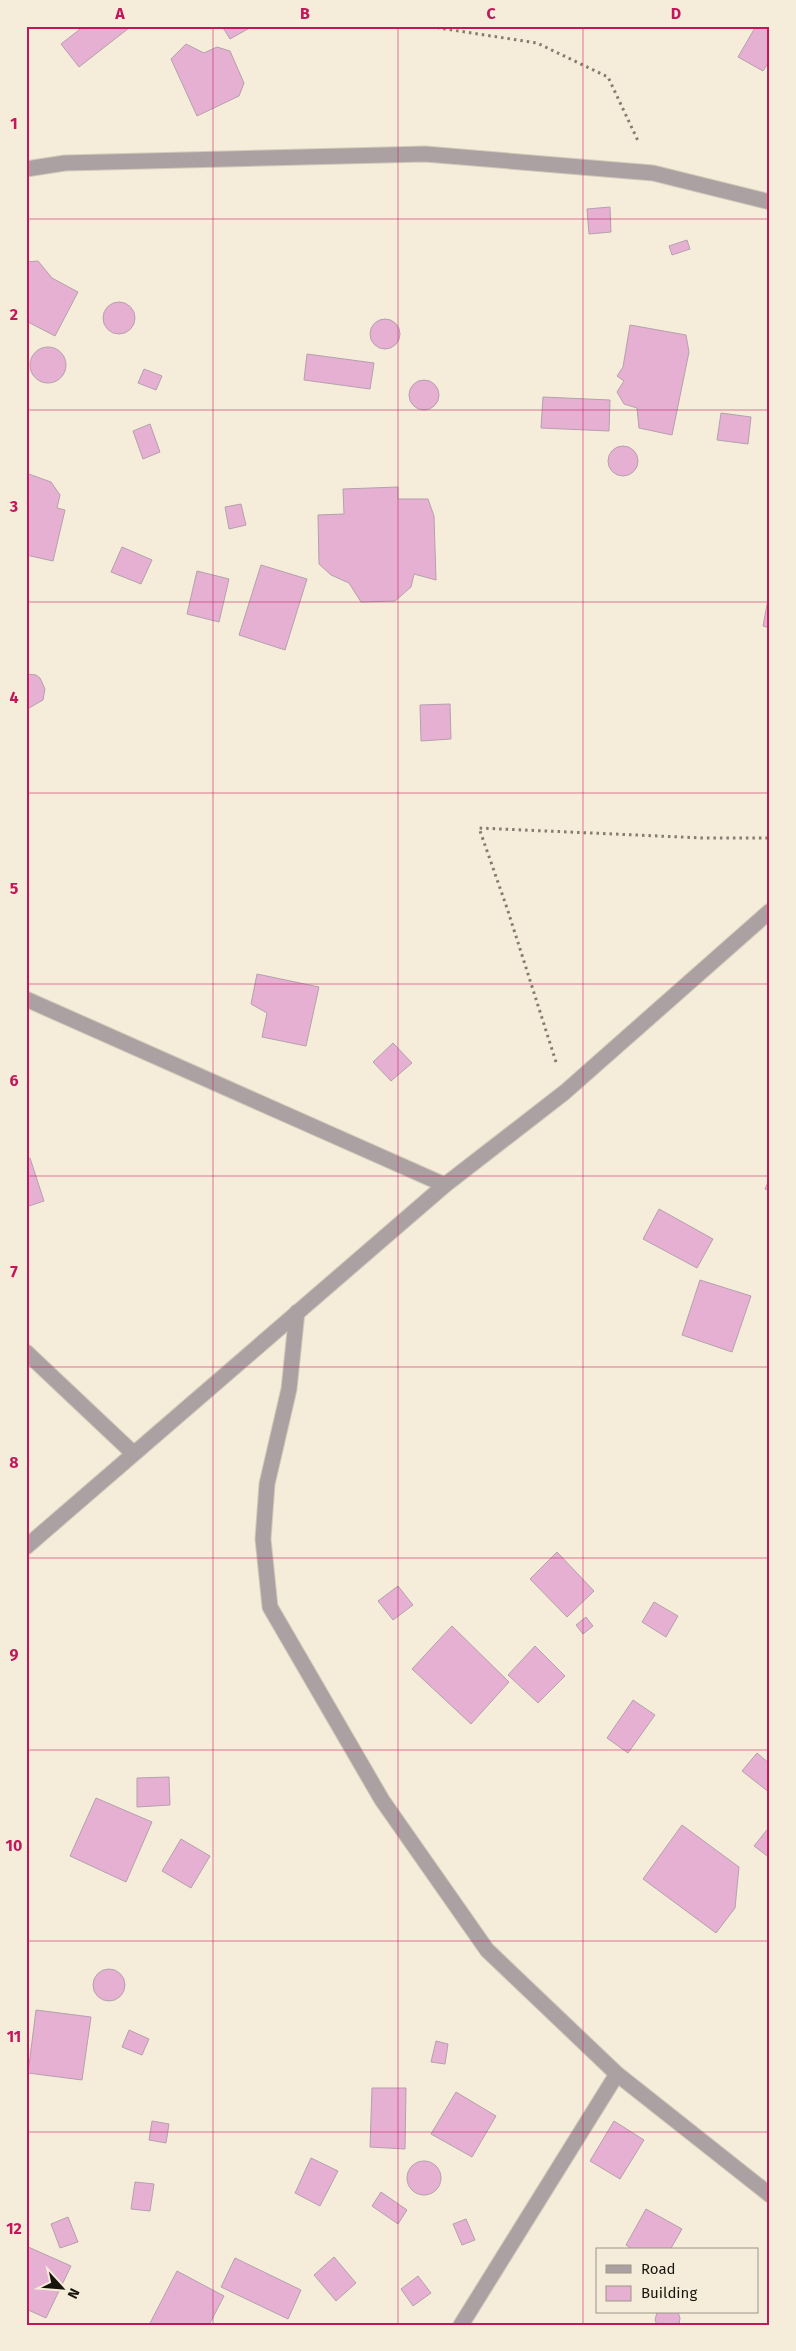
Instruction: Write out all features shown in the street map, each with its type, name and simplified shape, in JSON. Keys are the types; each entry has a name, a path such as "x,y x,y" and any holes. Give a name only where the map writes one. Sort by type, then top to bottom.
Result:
{"street":[{"path":"26,170 65,162 425,154 653,174 770,202"},
{"path":"26,1547 445,1185 565,1092 769,913"},
{"path":"26,999 445,1185"},
{"path":"297,1312 290,1389 267,1493 263,1539 270,1607 382,1800 487,1950 617,2074 770,2195"},
{"path":"26,1352 133,1453"},
{"path":"461,2325 617,2074"}],"path":[{"path":"438,26 537,43 608,77 653,174"},
{"path":"565,1092 507,908 479,828 703,838 770,838"}],"building":[{"path":"84,26 128,26 129,28 79,67 61,44"},
{"path":"222,26 253,26 230,39"},
{"path":"756,26 770,26 770,60 763,71 738,57"},
{"path":"186,44 204,53 217,47 230,51 244,83 239,96 197,116 171,59"},
{"path":"610,207 611,232 589,234 587,209"},
{"path":"687,240 690,249 672,255 669,246"},
{"path":"38,261 52,278 78,292 55,336 26,321 26,262"},
{"path":"119,302 131,306 135,318 131,330 119,334 107,330 103,318 107,306"},
{"path":"385,319 396,323 400,334 396,345 385,349 374,345 370,334 374,323"},
{"path":"630,325 686,335 689,352 672,435 639,428 637,408 624,404 617,392 624,381 617,376 623,367"},
{"path":"48,347 55,348 61,352 65,358 65,372 61,378 55,382 48,383 41,382 35,378 31,372 30,365 31,358 35,352 41,348"},
{"path":"307,354 374,363 370,389 304,380"},
{"path":"144,369 162,376 156,390 138,383"},
{"path":"424,380 435,384 439,395 435,406 424,410 413,406 409,395 413,384"},
{"path":"543,397 610,400 609,431 541,428"},
{"path":"721,413 751,417 748,444 717,440"},
{"path":"150,424 160,452 143,459 133,431"},
{"path":"623,446 634,450 638,461 634,472 623,476 612,472 608,461 612,450"},
{"path":"26,473 51,482 60,495 57,508 65,510 53,561 26,555"},
{"path":"398,487 398,499 428,499 434,516 436,580 414,574 411,587 395,601 361,602 349,583 331,575 319,564 318,515 344,514 343,489"},
{"path":"241,504 246,525 229,529 225,507"},
{"path":"122,547 152,560 141,584 111,572"},
{"path":"261,565 307,579 285,650 239,635"},
{"path":"197,571 229,579 219,622 187,614"},
{"path":"770,589 770,628 763,626"},
{"path":"26,674 36,675 40,678 45,689 43,700 29,708 26,708"},
{"path":"450,704 451,739 421,741 420,705"},
{"path":"257,974 319,987 306,1046 262,1037 267,1013 251,1004"},
{"path":"393,1043 412,1063 391,1081 373,1062"},
{"path":"30,1158 44,1201 26,1207 26,1159"},
{"path":"770,1178 770,1191 765,1189"},
{"path":"659,1209 713,1239 697,1268 643,1239"},
{"path":"700,1280 751,1296 732,1352 682,1335"},
{"path":"557,1552 594,1591 567,1617 530,1579"},
{"path":"398,1586 413,1605 393,1620 378,1601"},
{"path":"654,1602 678,1616 666,1637 642,1622"},
{"path":"586,1617 593,1626 583,1634 576,1625"},
{"path":"452,1626 509,1682 471,1724 412,1669"},
{"path":"535,1646 565,1676 538,1703 508,1675"},
{"path":"633,1700 655,1715 628,1753 607,1738"},
{"path":"757,1753 770,1764 770,1793 742,1771"},
{"path":"169,1777 170,1805 137,1807 137,1778"},
{"path":"96,1798 152,1822 126,1882 70,1856"},
{"path":"682,1825 739,1867 735,1908 716,1933 643,1879"},
{"path":"770,1826 770,1858 754,1846"},
{"path":"181,1839 210,1856 191,1888 162,1871"},
{"path":"109,1969 115,1970 120,1974 124,1979 124,1991 120,1996 115,2000 109,2001 103,2000 98,1996 94,1991 93,1985 94,1979 98,1974 103,1970"},
{"path":"36,2010 91,2017 82,2080 28,2073"},
{"path":"129,2030 149,2039 142,2055 122,2047"},
{"path":"436,2041 448,2044 445,2064 431,2062"},
{"path":"372,2088 406,2088 405,2149 370,2147"},
{"path":"456,2092 496,2116 472,2157 431,2134"},
{"path":"152,2121 169,2124 166,2143 149,2140"},
{"path":"614,2121 644,2140 620,2179 590,2161"},
{"path":"311,2158 338,2171 320,2206 295,2193"},
{"path":"424,2161 431,2162 436,2166 440,2171 440,2185 436,2190 431,2194 424,2195 417,2194 412,2190 408,2185 407,2178 408,2171 412,2166 417,2162"},
{"path":"135,2182 154,2184 150,2211 131,2209"},
{"path":"381,2192 407,2210 398,2224 372,2206"},
{"path":"646,2209 682,2229 671,2248 631,2248 626,2245"},
{"path":"68,2217 78,2242 60,2248 51,2224"},
{"path":"466,2219 475,2240 462,2245 453,2224"},
{"path":"26,2246 71,2266 46,2318 26,2309"},
{"path":"334,2257 356,2283 336,2301 314,2275"},
{"path":"235,2258 301,2290 288,2319 221,2287"},
{"path":"177,2271 224,2296 209,2325 149,2325"},
{"path":"418,2276 431,2293 413,2306 401,2289"},
{"path":"656,2314 679,2314 680,2318 679,2325 657,2325 655,2320"}]}
